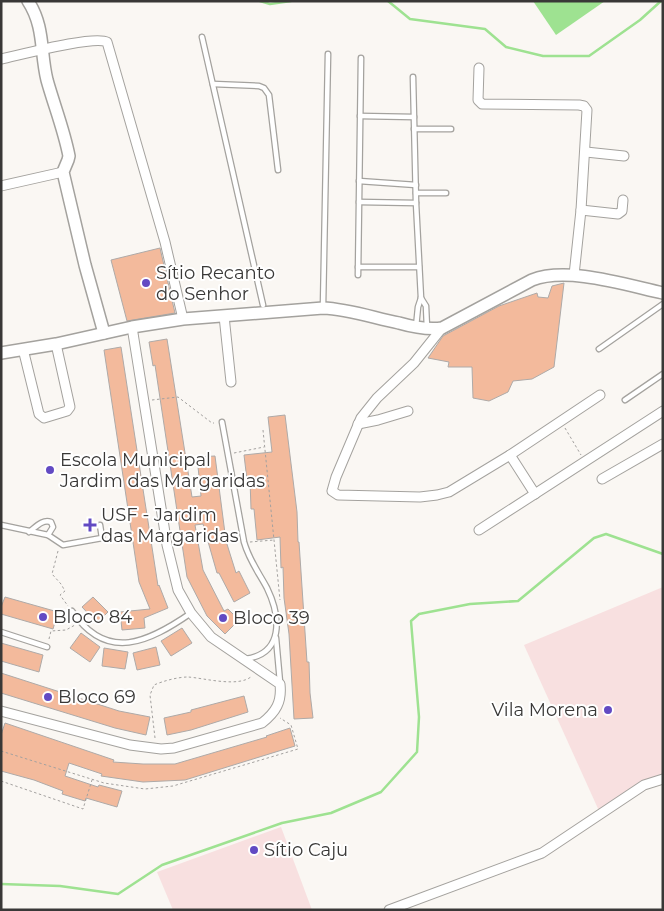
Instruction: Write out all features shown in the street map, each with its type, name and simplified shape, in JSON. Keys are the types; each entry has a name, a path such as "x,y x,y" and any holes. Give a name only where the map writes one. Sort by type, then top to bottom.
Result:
{"street":[{"path":"28,1 41,31 42,51 47,78 68,151 68,160 63,172 104,333"},
{"path":"1,59 78,43 103,40 109,44 165,242 184,318"},
{"path":"479,68 478,100 482,104 579,105 586,108 588,113 586,152 574,275"},
{"path":"586,152 624,156"},
{"path":"1,186 63,172"},
{"path":"581,210 618,214 622,211 623,200"},
{"path":"600,395 510,455 448,492 437,496 420,497 338,495 333,493 333,485 358,424 377,398 414,363 442,328 543,276 556,274 574,275 663,293"},
{"path":"1,353 184,318 224,316 264,309 332,309 421,328 442,328"},
{"path":"224,316 232,382"},
{"path":"1,711 130,745 157,749 174,748 262,723 274,712 280,698 280,684 211,637 191,613 178,590 132,328"},
{"path":"23,349 41,417 44,418 67,411 70,407 56,344"},
{"path":"358,424 408,411"},
{"path":"479,530 663,411"},
{"path":"602,479 663,444"},
{"path":"510,455 534,494"},
{"path":"389,910 542,854 644,785 663,779"}],"lane":[{"path":"202,37 264,309"},
{"path":"322,308 328,54"},
{"path":"358,275 361,58"},
{"path":"413,77 416,203 421,298 418,307 421,328"},
{"path":"213,84 259,86 266,90 269,95 278,170"},
{"path":"360,116 414,117"},
{"path":"414,129 451,128"},
{"path":"360,182 416,185"},
{"path":"416,193 446,193"},
{"path":"359,202 416,203"},
{"path":"358,267 419,267"},
{"path":"421,298 426,306 421,328"},
{"path":"599,349 663,304"},
{"path":"625,400 663,374"},
{"path":"222,422 244,542 248,554 272,601 280,684"},
{"path":"29,532 44,521 48,521 51,522 53,527 48,535"},
{"path":"1,525 48,535 63,545 72,545 102,538 100,525"},
{"path":"72,611 86,630 99,637 111,641 134,642 157,635 191,613"},
{"path":"1,632 46,647"},
{"path":"243,660 262,655 276,638"}],"path":[{"path":"144,401 178,397 212,423 222,422"},
{"path":"561,421 585,462"},
{"path":"262,430 280,600"},
{"path":"228,454 264,447"},
{"path":"244,542 274,540"},
{"path":"58,550 52,574 65,591 60,596 72,611"},
{"path":"46,647 51,631 66,630 80,622"},
{"path":"157,749 150,695 151,688 154,685 186,677 212,681 248,680 259,669"},
{"path":"1,751 104,783 145,789 173,786 298,749 291,725 274,712"},
{"path":"1,781 83,809 92,780"}],"shaded area":[{"path":"533,1 605,1 556,35"},
{"name":"Vila Morena","path":"663,587 663,776 600,813 524,645"},
{"name":"Sítio Caju","path":"281,827 312,910 173,910 157,872"}],"building":[{"name":"Sítio Recanto do Senhor","path":"160,248 175,313 127,321 111,260"},
{"path":"564,283 554,367 532,379 513,381 508,392 489,401 473,398 472,367 448,367 449,362 428,358 443,336 499,306 537,293 538,297 548,298 552,286"},
{"path":"167,339 192,497 201,496 197,457 215,456 226,541 236,573 239,571 250,593 234,602 219,573 217,573 203,524 195,525 203,570 224,611 228,609 239,620 225,634 207,616 187,577 155,365 153,366 149,342"},
{"path":"121,347 158,586 168,608 144,618 145,628 122,630 120,612 150,609 139,582 104,350"},
{"path":"285,415 297,512 307,662 309,662 313,718 294,719 289,634 284,598 283,567 281,568 280,537 257,540 254,509 251,509 250,480 247,480 244,455 272,452 268,417"},
{"path":"5,597 58,612 53,629 1,614 1,607"},
{"path":"93,597 108,612 97,623 82,607"},
{"path":"182,628 192,643 171,656 161,641"},
{"path":"81,633 100,647 90,662 70,648"},
{"path":"1,643 43,655 39,672 1,661"},
{"path":"156,647 160,665 137,670 133,653"},
{"path":"104,648 128,652 125,669 102,666"},
{"path":"1,673 119,711 150,717 146,735 115,728 1,693"},
{"path":"244,696 248,712 191,730 167,735 164,718"},
{"path":"5,723 114,760 113,762 175,764 267,737 290,728 295,746 185,780 143,782 101,776 102,774 69,763 65,776 98,787 99,785 122,791 117,807 86,798 85,801 62,794 63,791 34,780 1,771 1,735"}],"waterway":[{"path":"260,1 270,4 291,1"},
{"path":"388,1 410,19 485,29 506,47 543,56 589,56 640,20 661,1"},
{"path":"1,884 60,886 118,894 162,865 282,823 331,813 381,792 417,752 419,717 411,621 419,614 470,604 518,601 594,538 606,534 663,554"}],"place":[{"name":"Sítio Recanto do Senhor","path":"146,283"},
{"name":"Escola Municipal Jardim das Margaridas","path":"50,470"},
{"name":"USF - Jardim das Margaridas","path":"90,525"},
{"name":"Bloco 84","path":"43,617"},
{"name":"Bloco 39","path":"223,618"},
{"name":"Bloco 69","path":"48,697"},
{"name":"Vila Morena","path":"608,710"},
{"name":"Sítio Caju","path":"254,850"}]}
